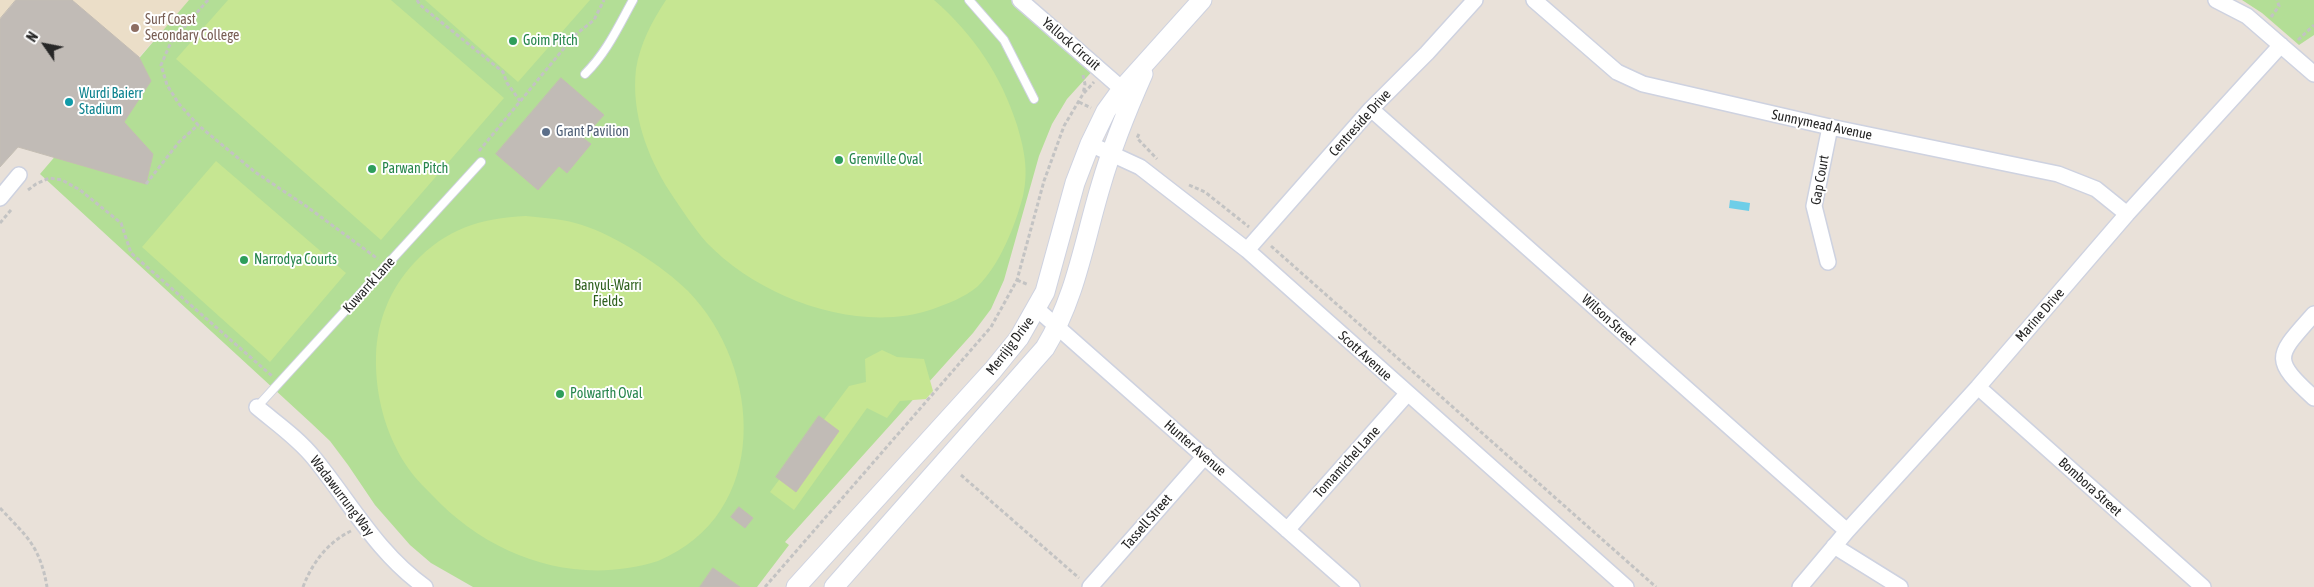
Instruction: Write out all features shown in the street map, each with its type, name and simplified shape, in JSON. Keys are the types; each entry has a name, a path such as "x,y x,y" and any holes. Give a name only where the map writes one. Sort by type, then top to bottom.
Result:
{"street":[{"name":"Yallock Circuit","path":"1020,0 1122,89"},
{"name":"Merrijig Drive","path":"796,587 993,370 1019,338 1037,309 1050,278 1076,183 1090,144 1106,111 1122,89 1202,0"},
{"name":"Centreside Drive","path":"1248,250 1371,109 1427,53 1475,0"},
{"name":"Sunnymead Avenue","path":"1534,0 1617,72 1643,84 1830,127 2058,174 2080,181 2096,189 2127,214"},
{"path":"2216,0 2231,6 2262,28 2314,74"},
{"name":"Marine Drive","path":"1800,587 1847,531 1978,387 2127,214 2284,48"},
{"path":"2301,62 2314,53"},
{"name":"Merrijig Drive","path":"834,587 1033,363 1057,327 1080,267 1100,186 1111,152 1149,61"},
{"name":"Wilson Street","path":"1371,109 1847,531"},
{"name":"Gap Court","path":"1828,262 1814,206 1830,127"},
{"name":"Scott Avenue","path":"1090,144 1111,152 1140,167 1248,250 1407,394 1626,587"},
{"path":"0,198 19,176"},
{"name":"Hunter Avenue","path":"1037,309 1352,587"},
{"path":"2314,314 2284,350 2283,362 2290,375 2314,398"},
{"name":"Bombora Street","path":"1978,387 2203,587"},
{"name":"Tomamichel Lane","path":"1287,530 1407,394"},
{"name":"Wadawurrung Way","path":"257,407 312,456 362,525 393,559 425,587"},
{"name":"Tassell Street","path":"1086,584 1205,456"},
{"path":"1834,546 1900,587"}],"lane":[{"path":"585,74 600,59 610,44 633,0"},
{"path":"970,0 1004,40 1034,99"},
{"name":"Kuwarrk Lane","path":"257,407 481,162"}],"path":[{"path":"208,0 172,42 161,65 167,86 179,104 198,125 255,172 306,206 379,260 372,267"},
{"path":"417,0 420,5 504,72 507,83 520,101"},
{"path":"476,154 575,35 594,20 604,0"},
{"path":"2262,28 2278,6 2277,0"},
{"path":"2284,48 2314,25"},
{"path":"765,587 991,327 1017,280 1044,181 1064,126 1083,94 1102,72"},
{"path":"146,184 179,142 198,125"},
{"path":"1137,138 1159,160"},
{"path":"23,195 36,184 49,178 62,180 80,190 121,223 132,253 273,376 279,369"},
{"path":"1185,183 1206,192 1260,236 1656,587"},
{"path":"0,223 12,209"},
{"path":"961,475 1086,584"},
{"path":"0,508 19,526 38,552 47,587"},
{"path":"303,587 317,560 332,543 344,534 362,525"}],"shaded area":[{"path":"0,0 16,0 0,19"},
{"name":"Surf Coast Secondary College","path":"72,0 190,0 139,57"}],"green space":[{"name":"Banyul-Warri Fields","path":"189,0 1018,0 1096,67 1067,99 1052,124 1039,156 1004,280 991,309 973,333 785,542 789,545 757,587 473,587 431,563 410,545 375,505 330,441 40,174"},
{"name":"Parwan Pitch","path":"228,0 391,0 504,98 381,240 176,59"},
{"name":"Goim Pitch","path":"425,0 590,0 518,82"},
{"name":"Grenville Oval","path":"666,0 934,0 962,27 994,73 1003,89 1017,125 1024,151 1026,177 1020,208 1000,256 993,268 977,287 967,294 933,309 904,316 874,317 843,314 812,306 782,295 754,280 729,263 707,243 670,192 654,164 638,118 635,85 640,51 647,33"},
{"path":"2242,0 2314,0 2314,35 2299,45 2262,13"},
{"name":"Narrodya Courts","path":"216,161 346,273 270,362 142,247"},
{"name":"Polwarth Oval","path":"526,216 568,221 582,225 609,236 653,262 688,291 713,323 731,359 741,398 744,437 737,475 721,510 695,539 658,561 627,568 596,570 565,568 536,561 507,550 480,535 455,517 415,477 392,440 383,413 377,385 376,356 382,318 398,284 426,251 451,234 465,227 494,219"},
{"path":"882,350 897,357 924,359 933,391 926,399 900,401 887,418 867,408 794,510 770,492 849,386 866,382 865,359"}],"water":[{"path":"1730,200 1750,203 1749,211 1729,208"}],"building":[{"name":"Wurdi Baierr Stadium","path":"16,0 72,0 139,57 151,81 124,122 153,154 146,184 18,147 0,167 0,19"},
{"name":"Grant Pavilion","path":"561,78 604,115 583,138 591,144 567,173 559,166 538,190 496,154"},
{"path":"819,416 839,431 796,492 776,477"},
{"path":"739,507 753,518 745,528 731,517"},
{"path":"713,568 740,587 700,587"}],"place":[{"name":"Surf Coast Secondary College","path":"135,28"},
{"name":"Goim Pitch","path":"513,41"},
{"name":"Wurdi Baierr Stadium","path":"69,102"},
{"name":"Grant Pavilion","path":"546,132"},
{"name":"Grenville Oval","path":"839,160"},
{"name":"Parwan Pitch","path":"372,169"},
{"name":"Narrodya Courts","path":"244,260"},
{"name":"Polwarth Oval","path":"560,394"}]}
